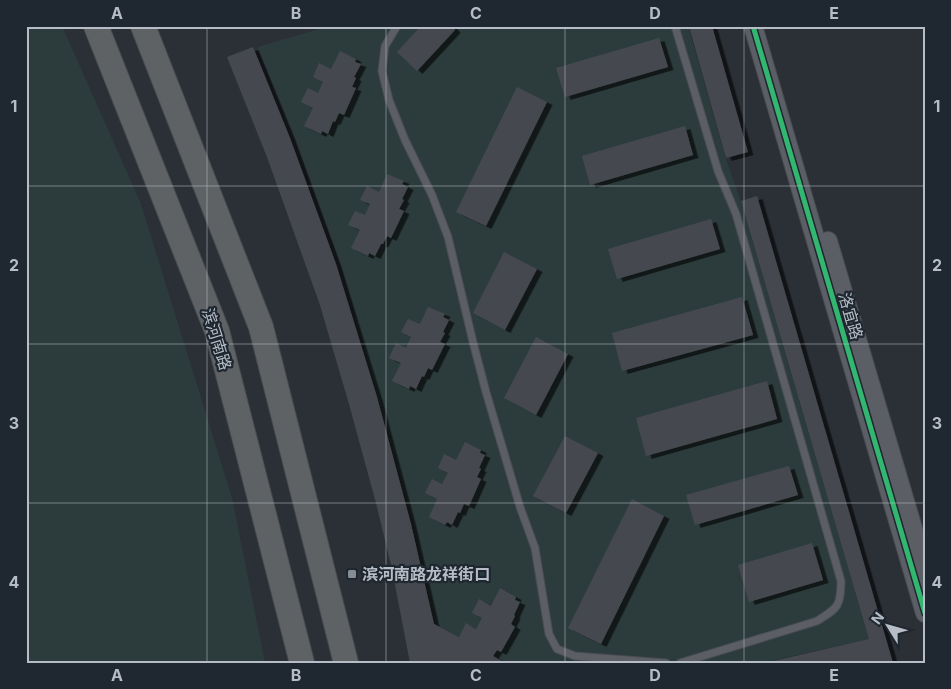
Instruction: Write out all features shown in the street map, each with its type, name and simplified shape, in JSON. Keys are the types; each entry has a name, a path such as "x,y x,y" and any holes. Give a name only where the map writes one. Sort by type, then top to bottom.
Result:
{"highway":[{"name":"滨河南路","path":"96,26 217,331 302,663"},
{"path":"143,26 262,326 346,663"}],"street":[{"name":"洛宜路","path":"753,26 925,613"},
{"name":"洛宜路","path":"765,26 925,569"}],"lane":[{"path":"397,26 385,46 383,74 391,106 405,140 433,197 448,236 486,392 520,507 535,548 549,634 557,649 575,656 666,663"},
{"path":"676,26 718,170 736,214 841,581 841,597 834,611 817,621 680,663"}],"shaded area":[{"path":"26,26 62,26 141,204 232,498 265,663 26,663"},
{"path":"330,26 688,26 869,639 761,663 507,663 435,624 413,523 340,263 294,135 257,47"}],"building":[{"path":"421,26 452,26 455,30 417,71 397,52"},
{"path":"689,26 712,26 748,152 726,158"},
{"path":"659,38 668,67 565,97 556,68"},
{"path":"253,47 290,138 336,264 377,397 411,524 434,624 459,637 466,623 476,629 482,618 472,613 479,599 491,606 500,588 516,597 515,600 520,602 511,624 515,627 501,652 497,650 493,656 505,663 410,663 392,569 376,503 320,305 267,157 227,57"},
{"path":"340,51 356,59 355,62 361,64 354,77 356,78 352,87 356,88 344,115 339,113 335,122 333,121 328,134 322,131 321,134 304,126 313,108 301,102 308,88 318,93 323,82 313,77 319,63 331,69"},
{"path":"517,87 547,102 486,226 456,212"},
{"path":"685,126 693,155 590,185 582,156"},
{"path":"387,174 404,181 402,184 408,187 399,209 404,211 391,238 387,236 375,256 369,253 368,256 351,248 360,230 348,225 355,211 365,215 370,204 360,200 367,186 379,192"},
{"path":"757,196 893,663 765,663 869,639 741,201"},
{"path":"711,219 720,249 617,279 608,249"},
{"path":"504,252 537,269 505,330 473,313"},
{"path":"742,297 753,335 622,371 612,333"},
{"path":"428,307 445,314 443,317 449,320 440,342 445,344 432,370 428,368 416,389 410,386 409,389 392,381 401,363 389,358 396,343 406,348 411,337 401,332 408,319 420,324"},
{"path":"536,337 568,354 536,415 504,398"},
{"path":"767,381 777,419 646,456 636,418"},
{"path":"565,436 598,453 566,513 533,496"},
{"path":"465,442 481,450 480,453 485,455 477,477 481,479 469,506 464,504 452,525 447,522 445,525 429,517 437,499 425,493 432,479 442,484 448,473 438,468 444,454 456,460"},
{"path":"789,466 798,495 695,525 686,495"},
{"path":"632,499 664,516 601,644 568,628"},
{"path":"812,543 823,580 749,602 738,565"}],"cycle path":[{"path":"753,26 925,613"}],"place":[{"name":"滨河南路龙祥街口","path":"352,574"}]}
